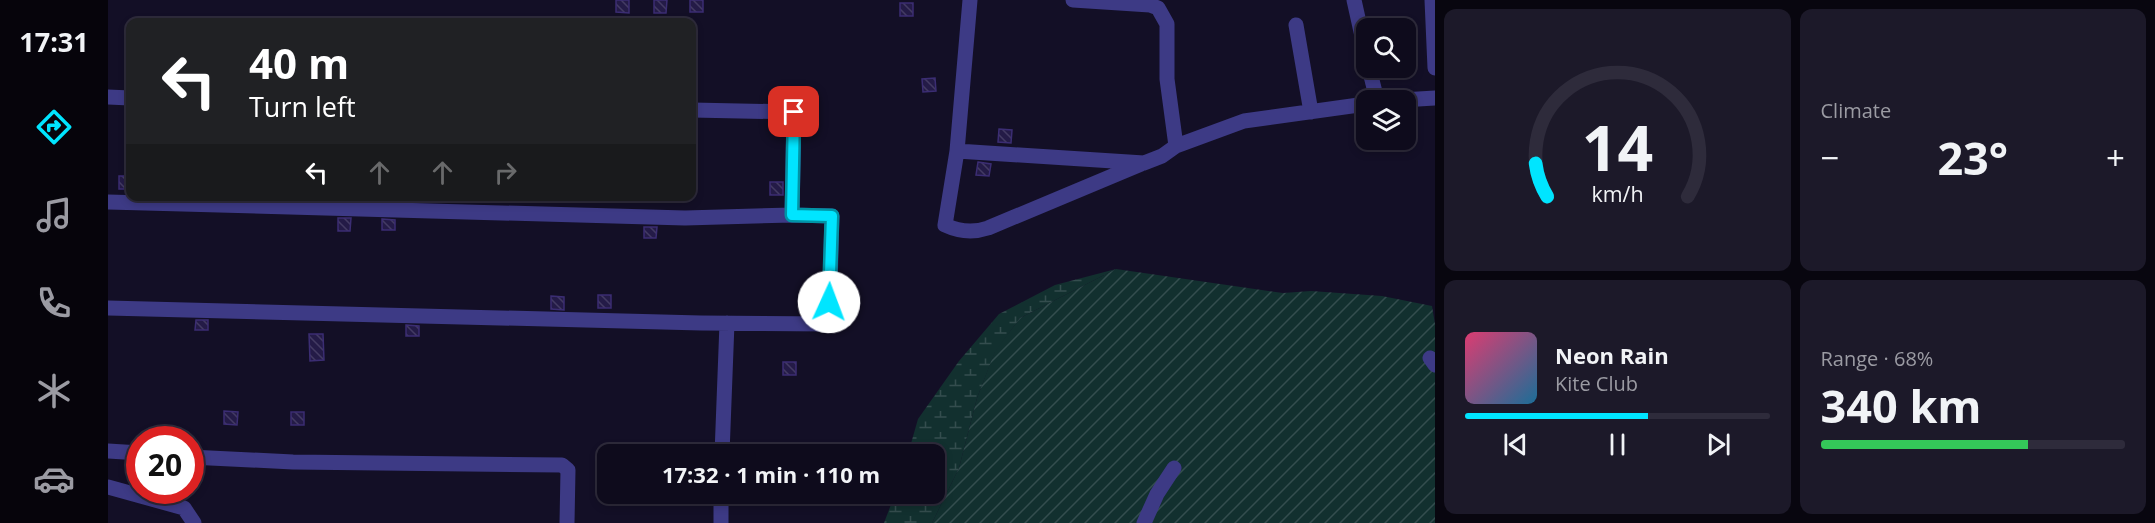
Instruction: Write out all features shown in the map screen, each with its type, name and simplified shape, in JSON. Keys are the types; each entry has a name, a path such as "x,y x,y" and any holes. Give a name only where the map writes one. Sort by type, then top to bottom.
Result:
{"lane":[{"path":"970,0 957,151 945,225 960,231 978,231 988,228 1162,156 1176,146 1244,121 1356,105"},
{"path":"1073,0 1150,5 1158,8 1167,24 1167,79 1176,146"},
{"path":"1354,0 1358,18"},
{"path":"1432,0 1435,68"},
{"path":"1296,25 1311,112"},
{"path":"108,97 126,98"},
{"path":"1416,99 1435,98"},
{"path":"696,110 794,112 792,215"},
{"path":"957,151 1144,162"},
{"path":"108,202 685,218 832,216 829,324 108,308"},
{"path":"722,444 727,323"},
{"path":"108,451 126,452"},
{"path":"204,458 293,462 562,465 568,470 567,523"},
{"path":"1144,523 1156,494 1174,468"},
{"path":"108,488 184,508 194,523"},
{"path":"721,504 721,523"}],"green space":[{"path":"1116,269 1020,318 995,352 977,398 959,468 945,497 945,444 911,444 918,419 959,361 999,314 1055,285"},
{"path":"1116,269 1283,293 1311,291 1382,296 1432,306 1435,324 1435,523 932,523 941,504 945,504 945,497 959,468 977,398 995,351 1020,318"},
{"path":"891,504 941,504 932,523 884,523"}],"building":[{"path":"616,0 629,0 629,13 616,12"},
{"path":"654,0 667,0 666,13 654,13"},
{"path":"690,0 703,0 703,12 690,12"},
{"path":"900,3 913,3 913,16 900,16"},
{"path":"935,78 936,91 923,92 922,79"},
{"path":"999,129 1012,130 1011,143 998,142"},
{"path":"978,162 991,164 989,176 976,175"},
{"path":"119,176 126,176 126,189 119,189"},
{"path":"770,182 783,182 783,195 770,195"},
{"path":"338,218 351,218 350,231 338,231"},
{"path":"382,219 395,220 395,230 382,230"},
{"path":"644,227 657,227 656,238 644,238"},
{"path":"598,295 611,295 611,308 598,308"},
{"path":"551,296 564,297 564,310 551,309"},
{"path":"196,320 208,320 208,330 195,330"},
{"path":"406,325 419,326 419,336 406,336"},
{"path":"309,334 323,334 324,360 310,361"},
{"path":"783,362 796,362 796,375 783,375"},
{"path":"224,411 238,412 237,425 224,424"},
{"path":"291,412 304,412 304,425 291,425"}],"route":[{"path":"794,112 792,215 832,216 829,302"}]}
